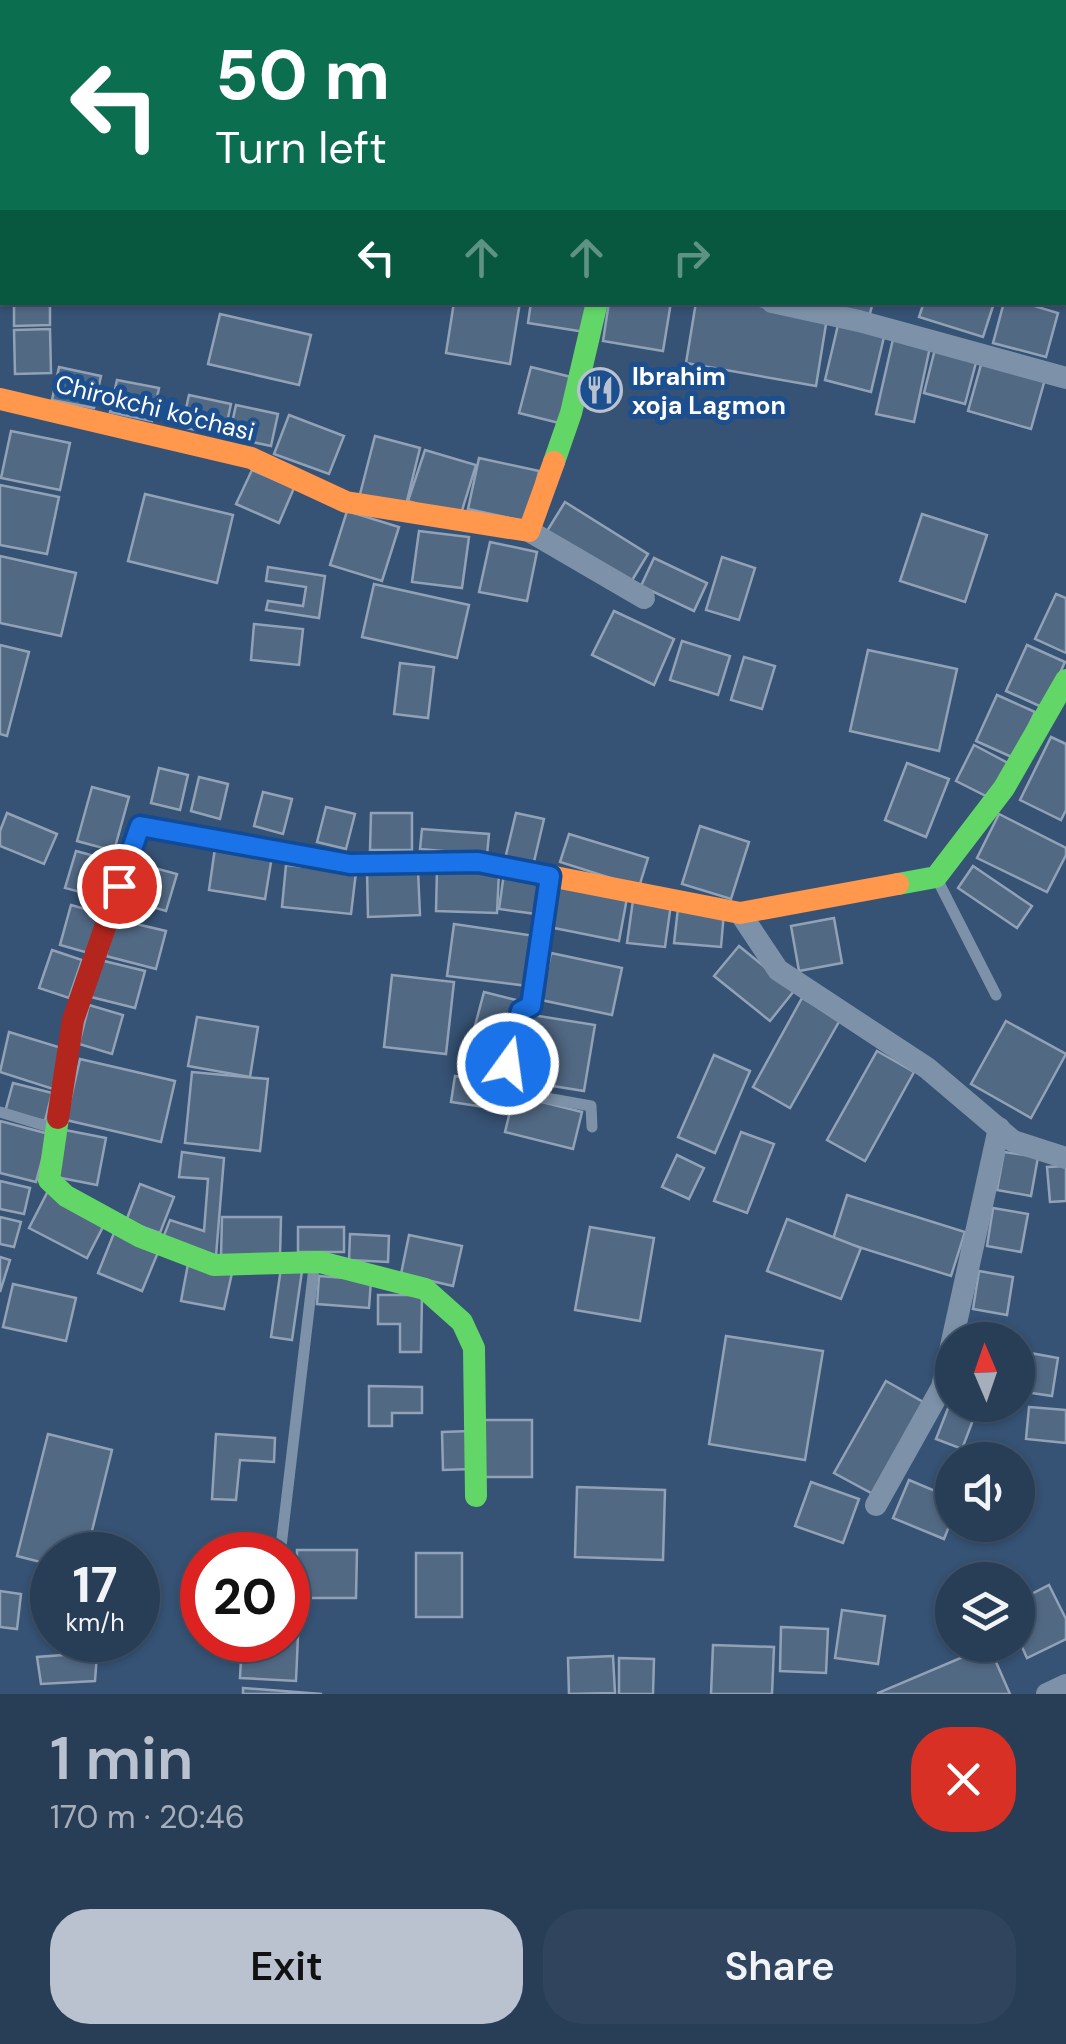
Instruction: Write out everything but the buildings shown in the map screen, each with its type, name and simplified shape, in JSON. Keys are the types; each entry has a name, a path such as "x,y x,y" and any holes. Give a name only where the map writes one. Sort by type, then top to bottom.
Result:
{"street":[{"path":"596,305 571,413 529,531 644,598"},
{"path":"786,305 1066,378"},
{"name":"Chirokchi ko'chasi","path":"0,399 252,458 346,502 529,531"},
{"path":"476,1496 474,1348 462,1322 425,1289 314,1262 214,1265 141,1237 66,1196 49,1180 73,1020 140,826 350,864 478,862 740,912 936,877 1004,788 1066,680"},
{"path":"740,912 778,970 928,1068 1012,1141 1066,1158"},
{"path":"960,1322 999,1128"},
{"path":"876,1504 935,1408"},
{"path":"1047,1694 1066,1685"}],"lane":[{"path":"550,876 531,1006 521,1011 502,1090 591,1106 592,1127"},
{"path":"936,877 996,996"},
{"path":"0,1112 58,1130"},
{"path":"283,1532 314,1262"}],"traffic: fast":[{"path":"554,462 571,413 596,305"},
{"path":"898,884 936,877 1004,788 1066,680"},
{"path":"58,1118 49,1180 66,1196 141,1237 214,1265 320,1262 425,1289 462,1322 474,1348 476,1496"}],"traffic: slow":[{"path":"0,399 251,458 346,502 529,531 554,462"},
{"path":"240,844 350,864 478,862 740,913 898,884"}],"traffic: jam":[{"path":"58,1118 73,1020 140,826 240,844"}],"place":[{"name":"Ibrahim xoja Lagmon","path":"600,390"}],"route":[{"path":"119,886 140,826 350,864 478,862 550,876 531,1006 521,1011 508,1064"}]}
